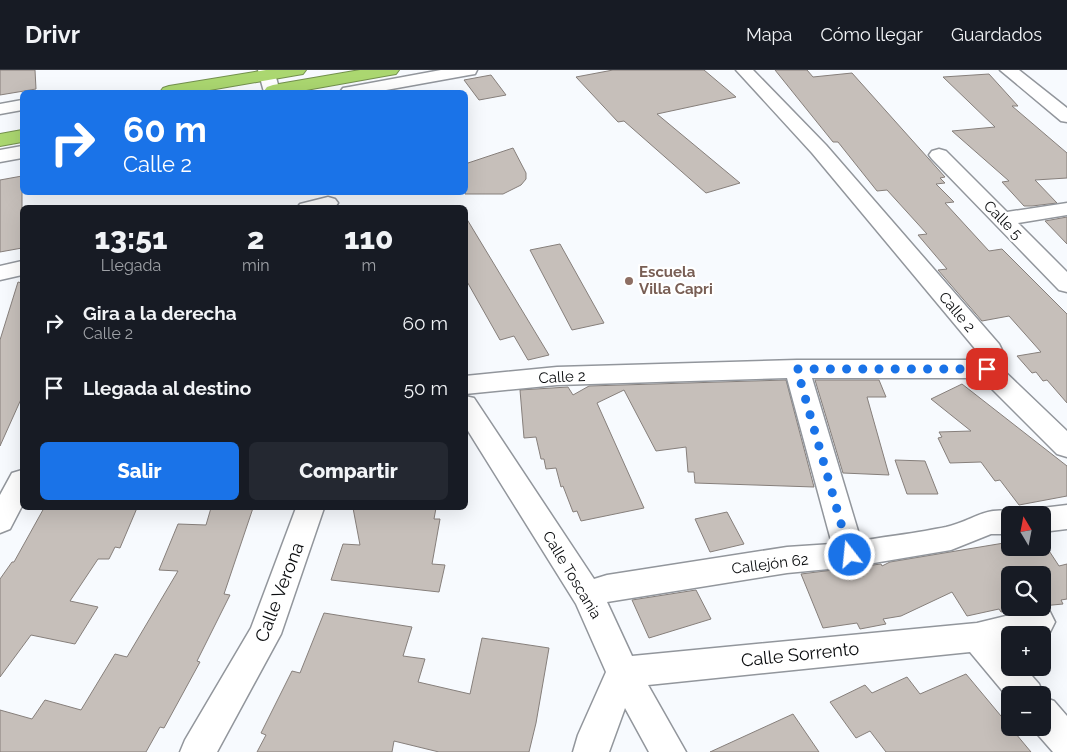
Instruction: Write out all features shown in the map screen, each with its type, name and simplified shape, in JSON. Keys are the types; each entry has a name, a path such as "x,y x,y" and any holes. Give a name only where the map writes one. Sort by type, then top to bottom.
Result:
{"highway":[{"path":"268,84 297,70"},
{"path":"194,90 399,74"},
{"path":"0,122 20,118"},
{"path":"0,140 20,136"}],"street":[{"path":"355,90 399,74 469,70"},
{"name":"Calle 2","path":"468,385 557,376 797,369 987,369 990,350 819,149 744,70"},
{"path":"1008,70 1065,114"},
{"path":"0,109 20,105"},
{"path":"0,156 20,152"},
{"name":"Calle 5","path":"939,155 1067,284"},
{"path":"1002,218 1067,209"},
{"path":"0,273 20,268"},
{"path":"797,369 850,555"},
{"path":"987,369 1062,442"},
{"name":"Calle Toscania","path":"468,410 588,596 623,672 668,752"},
{"path":"0,521 20,485"},
{"name":"Calle Verona","path":"198,752 265,634 309,510"},
{"path":"1051,519 1067,516"},
{"name":"Callejón 62","path":"588,596 607,588 788,560 850,555 951,538 988,522 1001,522"},
{"name":"Calle Sorrento","path":"623,672 977,637 1039,622"},
{"path":"977,637 1019,686"},
{"path":"591,752 596,735 623,672"},
{"path":"1051,723 1067,742"}],"building":[{"path":"0,70 35,70 36,89 20,90 20,92 0,95"},
{"path":"613,70 704,70 736,97 657,114 740,183 706,193 624,121 618,122 576,77"},
{"path":"775,70 807,70 813,77 852,73 945,177 940,178 945,183 936,184 954,202 945,203 989,251 1002,249 1067,314 1067,403 1047,380 1043,381 1036,372 1032,373 1017,356 1041,352 1009,316 982,321 938,270 947,269 918,235 927,234 887,190 877,191 838,142 833,142"},
{"path":"989,74 1018,106 1012,106 1067,153 1067,178 1035,180 1057,203 1024,206 1002,182 1009,181 952,131 995,127 943,77"},
{"path":"491,75 506,95 479,100 464,80"},
{"path":"513,148 526,173 526,179 521,185 503,194 468,194 468,163"},
{"path":"20,176 22,205 20,205 20,248 0,252 0,180"},
{"path":"1067,217 1067,244 1045,221"},
{"path":"468,221 549,355 528,360 514,336 500,340 468,283"},
{"path":"560,244 604,323 572,330 530,250"},
{"path":"18,282 20,282 20,401 0,446 0,340"},
{"path":"786,380 814,487 695,483 694,472 688,472 686,447 656,451 624,390 597,403 644,508 581,521 577,511 573,512 563,486 561,487 556,468 546,469 544,459 541,459 536,437 524,438 520,390 568,387 573,395 589,386"},
{"path":"815,380 879,380 886,397 867,397 889,475 843,473"},
{"path":"962,384 1067,466 1067,496 1019,505 1000,480 995,481 981,462 950,463 938,438 942,437 939,432 971,431 931,399"},
{"path":"895,460 925,461 938,494 907,494"},
{"path":"43,510 136,510 120,548 115,547 109,559 98,559 70,601 98,607 75,644 31,635 0,677 0,579 12,562 14,562"},
{"path":"210,510 252,510 224,594 230,595 197,661 200,662 164,728 160,727 146,752 0,752 0,710 32,719 45,700 81,710 115,654 127,657 178,571 159,570 178,524 206,525"},
{"path":"353,510 436,510 434,519 440,519 432,564 445,565 439,592 331,580 343,544 360,545"},
{"path":"727,512 744,544 710,552 695,519"},
{"path":"1001,544 1001,556 1051,556 1051,554 1059,566 1067,564 1067,599 1061,600 1063,604 1051,605 1051,566 1001,566 1001,612 999,609 967,616 952,592 901,616 883,619 886,624 860,629 857,623 823,628 801,574 881,564 882,566 890,562"},
{"path":"696,590 711,619 649,638 632,600"},
{"path":"324,613 412,627 403,656 425,659 418,682 470,694 482,638 549,648 529,752 439,752 394,741 392,752 257,752 266,735 261,733 292,671 300,673"},
{"path":"966,674 1001,716 1001,736 1018,736 1031,752 886,752 870,731 856,738 830,702 865,685 872,693 907,677 920,694"},
{"path":"793,714 819,752 710,752"}],"place":[{"name":"Escuela Villa Capri","path":"629,281"}],"route":[{"path":"850,555 797,369 987,369"}]}
